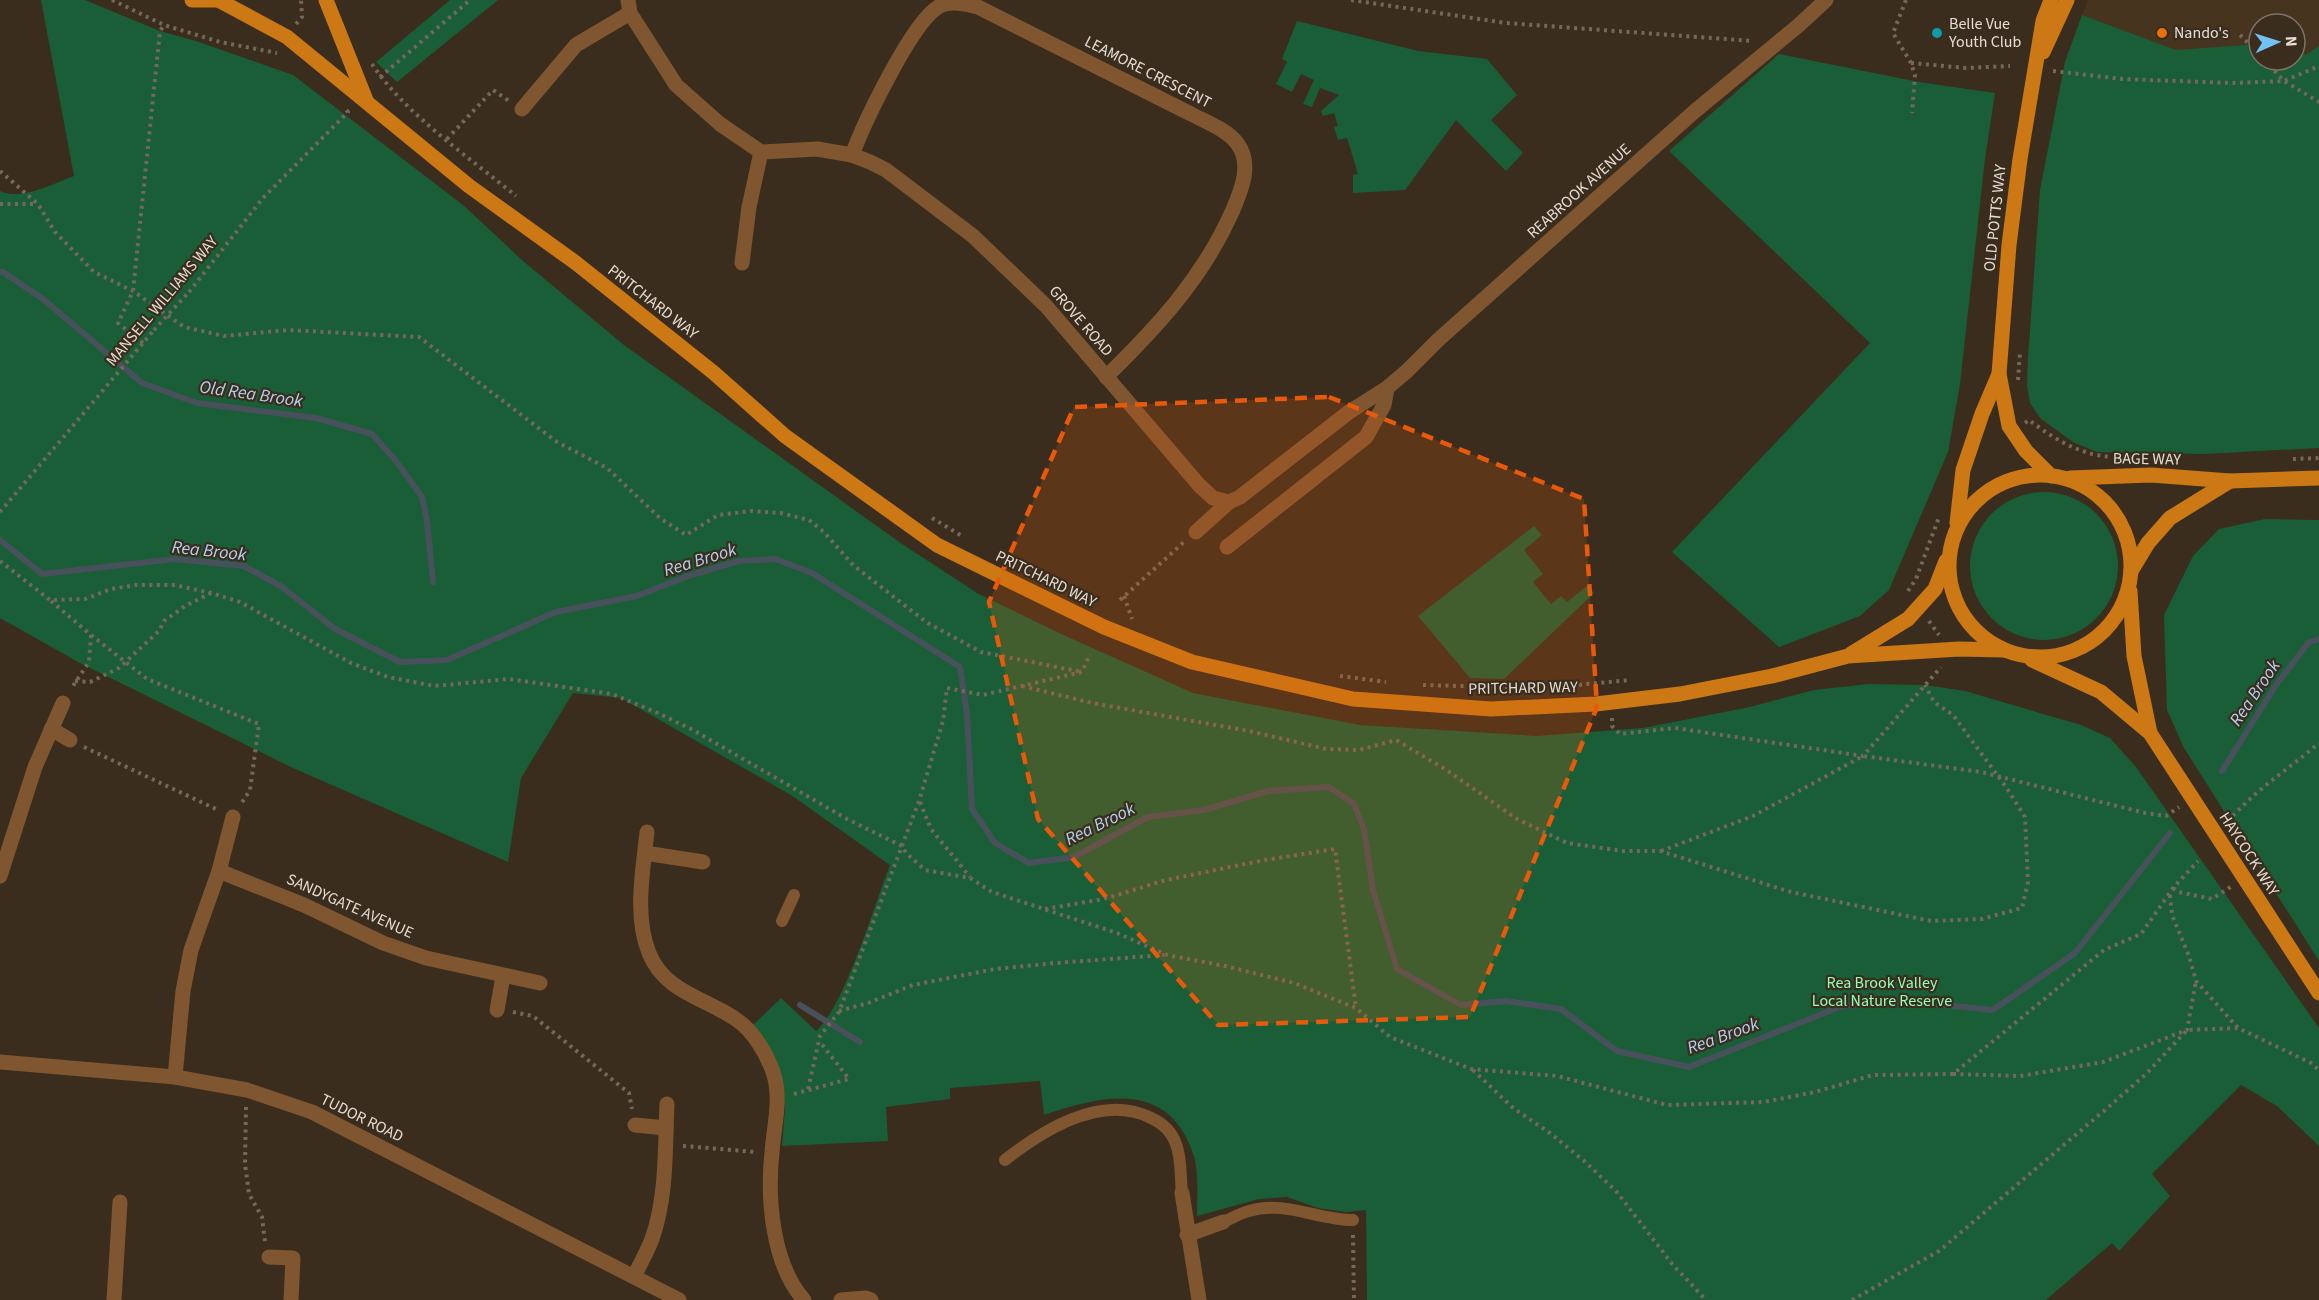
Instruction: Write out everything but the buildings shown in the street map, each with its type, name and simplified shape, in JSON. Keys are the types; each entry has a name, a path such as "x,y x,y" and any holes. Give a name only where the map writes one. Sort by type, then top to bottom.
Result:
{"main road":[{"path":"192,0 222,1"},
{"name":"PRITCHARD WAY","path":"326,0 367,103"},
{"name":"OLD POTTS WAY","path":"2051,0 2043,21 2020,159 2009,245 1999,374 2009,426 2030,456 2057,477"},
{"name":"OLD POTTS WAY","path":"2035,68 2067,0"},
{"name":"PRITCHARD WAY","path":"222,1 287,38 469,186 576,263 714,373 785,436 937,545 1104,627 1192,662 1353,699 1491,709 1612,702 1680,694 1773,676 1848,656 1959,649 2004,650"},
{"name":"OLD POTTS WAY","path":"1956,532 1963,470 1982,414 1999,374"},
{"name":"BAGE WAY","path":"2057,477 2151,475 2230,481 2319,478"},
{"path":"2022,476 2057,477 2083,486 2097,495 2114,513 2125,533 2130,551 2130,575 2120,609 2103,632 2077,649 2055,656 2023,656 2004,650 1986,640 1975,630 1963,615 1951,588 1949,554 1956,532 1971,506 1984,493 2022,476"},
{"name":"BAGE WAY","path":"2130,575 2148,543 2170,518 2230,481"},
{"name":"PRITCHARD WAY","path":"1848,656 1908,620 1935,589 1949,554"},
{"name":"HAYCOCK WAY","path":"2130,575 2134,656 2150,733"},
{"name":"HAYCOCK WAY","path":"2023,656 2101,692 2150,733 2319,993"}],"street":[{"name":"REABROOK AVENUE","path":"1229,502 1240,497 1349,412 1387,388 1695,111 1826,0"},
{"name":"LEAMORE CRESCENT","path":"852,155 880,95 924,20 939,6 959,2 978,7 1191,114 1237,143 1244,158 1245,177 1240,194 1206,263 1164,318 1106,377"},
{"path":"522,109 576,45 629,7 676,85 720,124 761,152 749,207 742,264"},
{"name":"GROVE ROAD","path":"761,152 817,149 852,155 886,171 973,236 1046,306 1199,485 1213,498 1229,502"},
{"name":"REABROOK AVENUE","path":"1227,547 1366,437 1384,405 1387,388"},
{"path":"1196,532 1229,502"},
{"path":"0,875 35,767 63,703"},
{"path":"51,729 70,740"},
{"path":"175,1077 183,991 191,950 219,871 232,817"},
{"path":"647,832 642,909 649,953 659,971 676,988 740,1022 768,1059 774,1074 779,1098 772,1154 772,1220 779,1250 791,1281 804,1300"},
{"path":"645,853 703,862"},
{"name":"SANDYGATE AVENUE","path":"219,871 294,901 383,943 426,958 540,983"},
{"path":"497,1010 503,976"},
{"name":"TUDOR ROAD","path":"0,1062 175,1077 247,1090 312,1112 679,1300"},
{"path":"634,1277 652,1239 659,1215 667,1104"},
{"path":"635,1125 666,1128"},
{"path":"1182,1193 1199,1300"},
{"path":"114,1300 120,1202"},
{"path":"1187,1235 1223,1222"},
{"path":"269,1257 293,1258 291,1300"},
{"path":"841,1300 866,1298 871,1300"}],"lane":[{"path":"782,921 794,895"},
{"path":"1005,1160 1025,1144 1071,1120 1096,1112 1121,1110 1140,1113 1160,1122 1171,1134 1178,1148 1182,1193"},
{"path":"1223,1222 1250,1210 1275,1208 1299,1210 1341,1220 1353,1220"}],"path":[{"path":"112,0 164,25 220,42 278,53"},
{"path":"298,22 302,17 301,0"},
{"path":"380,77 470,0"},
{"path":"1351,0 1506,23 1779,42"},
{"path":"1906,0 1893,33 1911,63 1914,75 1912,113"},
{"path":"143,343 118,323 133,291 160,31 164,25"},
{"path":"2240,35 2247,42"},
{"path":"368,58 380,77 410,109 524,203"},
{"path":"2051,81 2056,61"},
{"path":"1911,63 1966,68 2010,66"},
{"path":"2053,71 2083,76 2232,83 2284,81 2319,66"},
{"path":"2275,72 2284,81 2319,102"},
{"path":"447,139 493,90 522,109"},
{"name":"MANSELL WILLIAMS WAY","path":"0,512 109,381 189,292 263,198 348,112"},
{"path":"0,171 38,204 55,232 94,272 133,291 184,327 224,336 288,330 419,337 557,442 607,468 662,519 686,536 718,515 781,513 809,520 824,532 854,565 926,622 981,652 1082,672"},
{"path":"0,204 38,204"},
{"path":"2017,389 2020,340"},
{"path":"2025,410 2028,421 2052,437 2093,456 2120,458"},
{"path":"2286,460 2319,458"},
{"path":"1904,597 1916,579 1942,508"},
{"path":"926,514 964,537"},
{"path":"1120,600 1196,532"},
{"path":"0,561 147,679 259,724 250,790 232,817 70,740"},
{"path":"50,600 85,598 136,585 175,585 240,602 351,663 388,677 434,686 509,679 612,694 693,730 847,819 902,846 906,853 925,870 970,878"},
{"path":"75,681 90,682 119,668 159,631 164,621 185,606 211,593"},
{"path":"1124,596 1131,616"},
{"path":"1125,620 1132,623"},
{"path":"63,703 89,662 91,635"},
{"path":"1082,672 1090,654"},
{"path":"1660,851 1753,816 1863,756 1943,665"},
{"path":"820,1039 849,1079 808,1089 820,1039 839,1012 919,801 943,722 947,688 983,695 1082,672"},
{"path":"1339,676 1392,683"},
{"path":"1558,687 1639,680"},
{"path":"1412,684 1547,688"},
{"path":"1022,686 1103,705 1249,731 1326,749 1359,750 1396,740 1445,769 1517,819 1567,843 1623,851 1660,851 1791,892 1931,921 1982,920 2022,908 2028,882 2025,818 1998,776 1953,715 1934,702 1925,686"},
{"path":"1612,702 1612,726 1620,734 1675,728 1981,772 2145,813 2166,816 2179,807"},
{"path":"2233,816 2251,796 2319,743"},
{"path":"919,801 931,828 970,878 992,892 1117,933 1167,955 1294,983 1356,1008 1390,1037 1472,1069 1557,1076 1667,1106 1764,1102 1815,1092 1873,1076 1953,1074 2020,1076 2103,1062 2187,1030 2238,1028"},
{"path":"1044,909 1104,899 1166,880 1243,864 1335,849 1356,1008"},
{"path":"1953,1074 2104,950 2141,934 2173,888 2198,861"},
{"path":"2173,888 2179,892 2212,899 2229,888"},
{"path":"1852,1300 1939,1251 2129,1089 2187,1030 2196,981 2189,956 2172,915 2170,895"},
{"path":"839,1012 913,985 995,969 1167,955"},
{"path":"2196,981 2238,1028 2311,1063 2319,1070"},
{"path":"497,1010 533,1016 629,1093 635,1125"},
{"path":"1472,1069 1514,1108 1550,1133 1616,1191 1673,1265 1706,1300"},
{"path":"247,1090 246,1174 249,1194 262,1217 264,1240 269,1257"},
{"path":"665,1144 772,1154"},
{"path":"1353,1220 1354,1300"}],"highlighted area":[{"path":"1329,397 1584,499 1597,707 1470,1017 1218,1025 1038,819 989,602 1074,407"}],"shaded area":[{"path":"2088,0 2319,0 2319,46 2307,55 2307,12 2247,12 2247,60 2065,62"}],"green space":[{"name":"Rea Brook Valley Local Nature Reserve","path":"41,0 85,0 160,31 199,42 293,75 463,205 523,261 624,345 902,544 977,593 1059,633 1193,693 1360,725 1537,736 1643,728 1750,707 1814,690 1868,684 1925,685 1965,691 2081,725 2110,738 2136,767 2319,1028 2319,1146 2277,1106 2241,1085 2152,1174 2170,1196 2119,1251 2112,1243 2046,1300 1367,1300 1366,1210 1346,1212 1318,1208 1287,1197 1259,1199 1197,1216 1197,1178 1194,1156 1183,1131 1168,1114 1151,1104 1132,1099 1111,1099 1089,1102 1044,1115 1040,1081 950,1088 950,1099 886,1107 888,1141 782,1146 785,1108 782,1086 753,1025 781,998 816,1031 827,1019 848,978 890,865 791,795 621,698 573,693 521,778 508,862 293,768 80,663 0,618 0,191 8,194 27,193 74,176"},
{"path":"450,0 498,0 397,82 376,62"},
{"path":"2082,15 2176,50 2247,45 2247,72 2307,72 2307,54 2319,46 2319,448 2203,454 2097,452 2073,442 2041,419 2030,403 2027,385 2028,358 2040,190 2065,62"},
{"path":"1297,21 1418,51 1487,59 1517,95 1491,120 1523,153 1506,171 1456,120 1405,190 1353,193 1353,175 1358,174 1347,138 1338,140 1334,127 1338,126 1334,113 1323,116 1321,111 1339,95 1320,88 1312,107 1303,104 1314,80 1301,74 1292,92 1276,84 1287,62 1282,59"},
{"path":"1779,54 1919,82 1995,93 1985,159 1960,384 1948,452 1889,590 1860,616 1779,647 1672,552 1870,343 1669,151"},
{"path":"2044,492 2058,493 2072,498 2085,504 2096,514 2106,525 2112,538 2117,552 2117,580 2112,594 2106,607 2096,618 2085,628 2072,634 2058,639 2044,640 2030,639 2016,634 2003,628 1992,618 1982,607 1976,594 1971,580 1970,566 1971,552 1976,538 1982,525 1992,514 2003,504 2016,498 2030,493"},
{"path":"2265,519 2319,520 2319,961 2184,748 2167,710 2164,615 2193,556 2219,529"},
{"path":"1534,526 1542,535 1524,550 1543,574 1533,582 1551,604 1561,596 1567,602 1588,585 1594,593 1504,679 1470,678 1418,616"}],"waterway":[{"name":"Old Rea Brook","path":"0,272 43,299 142,383 197,403 316,418 372,434 396,461 422,497 427,521 433,582"},
{"name":"Rea Brook","path":"0,540 42,574 175,559 244,566 282,587 335,629 400,662 447,660 556,612 637,596 688,576 739,561 776,559 812,573 960,667 967,714 972,809 995,843 1029,863 1074,857 1148,817 1204,810 1268,791 1329,787 1354,804 1364,829 1373,890 1397,969 1461,1005 1506,1001 1561,1009 1617,1051 1689,1067 1842,1006 1916,1002 1993,1010 2075,953 2170,833"},
{"name":"Rea Brook","path":"2222,771 2276,685 2309,642 2319,639"},
{"path":"800,1005 860,1042"}],"place":[{"name":"Belle Vue Youth Club","path":"1937,33"},
{"name":"Nando's","path":"2162,33"}]}
